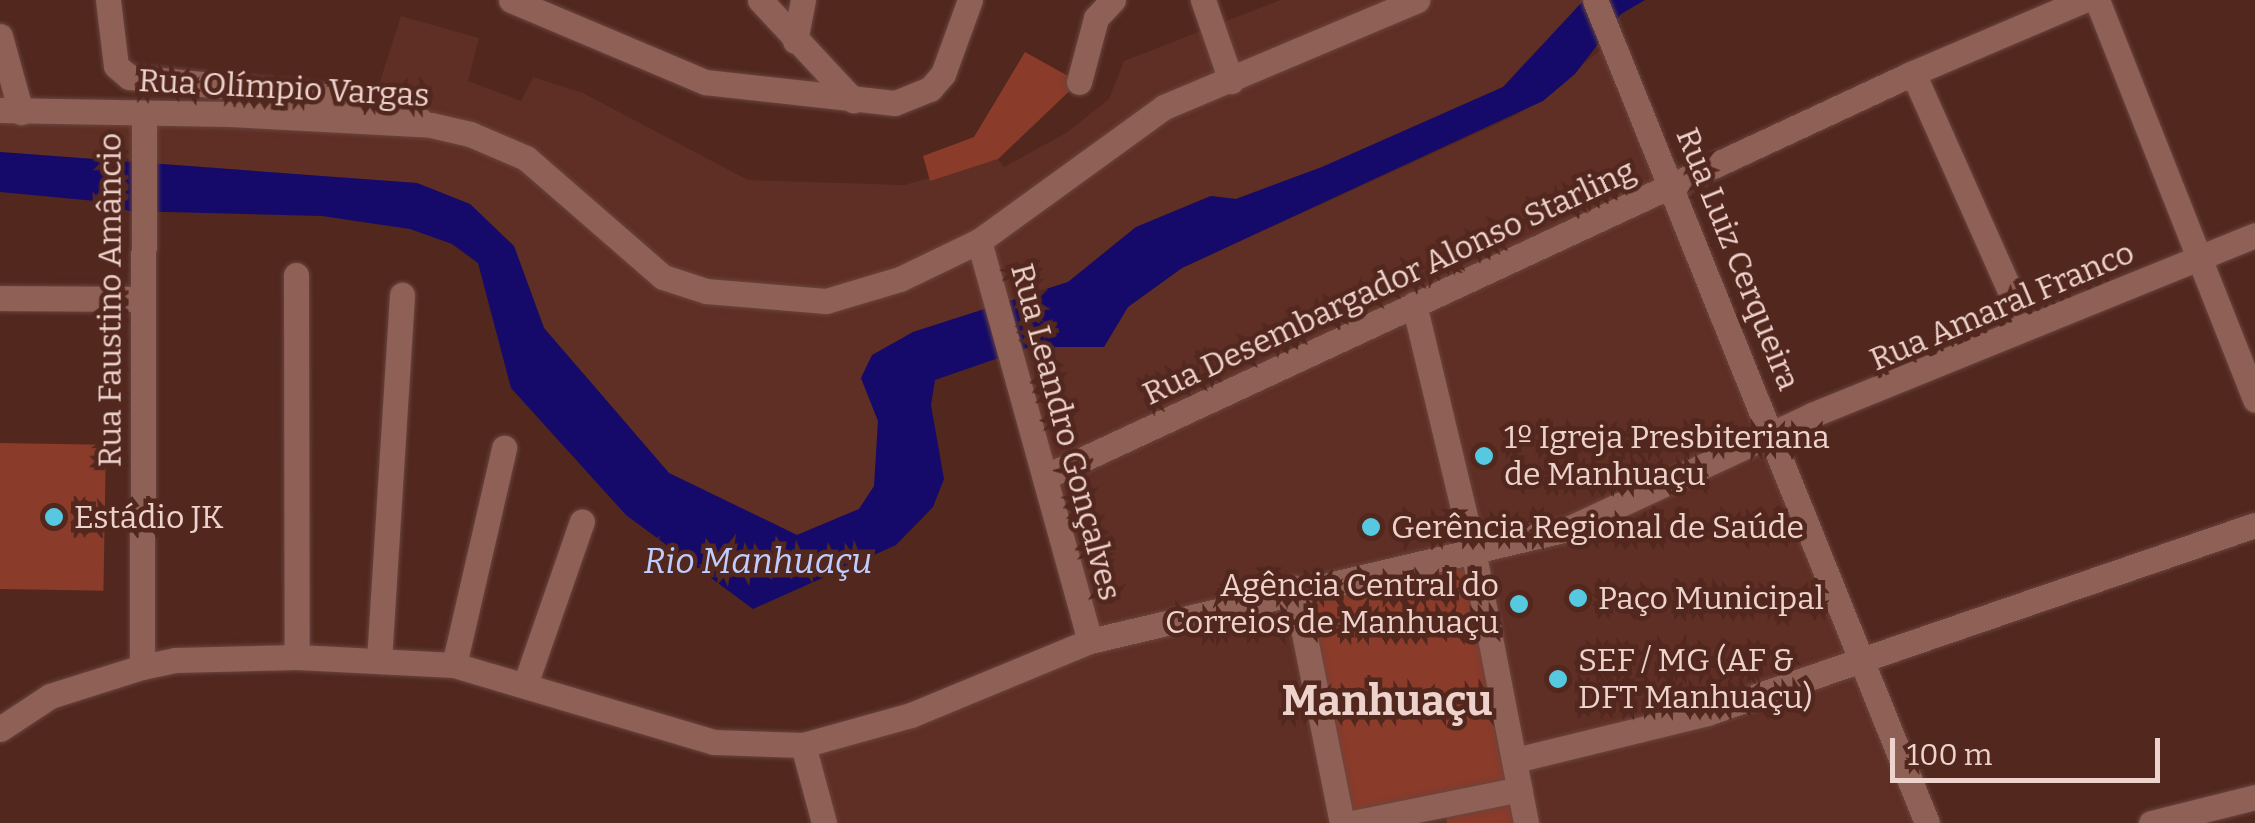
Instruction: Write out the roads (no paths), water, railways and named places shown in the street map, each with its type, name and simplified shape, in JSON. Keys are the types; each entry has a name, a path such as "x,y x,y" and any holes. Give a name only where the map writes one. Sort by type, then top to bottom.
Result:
{"street":[{"path":"108,0 116,66 129,77 336,97 431,125"},
{"path":"511,0 706,82 895,104 930,89 959,45 970,0"},
{"path":"760,0 794,41 853,100"},
{"path":"794,41 803,0"},
{"path":"1079,82 1096,18 1112,0"},
{"path":"1203,0 1231,81"},
{"name":"Rua Olímpio Vargas","path":"11,111 431,125 526,158 637,260 706,291 826,301 900,279 980,241 1146,118 1417,0"},
{"name":"Rua Luiz Cerqueira","path":"1596,0 1865,657 1927,823"},
{"name":"Rua Desembargador Alonso Starling","path":"1049,475 1912,73 2084,0"},
{"path":"2096,0 2196,262 2255,400"},
{"path":"0,38 11,111"},
{"path":"1912,73 2026,325"},
{"name":"Rua Faustino Amâncio","path":"142,667 144,114"},
{"name":"Rua Amaral Franco","path":"0,729 50,696 142,667 175,660 297,657 454,665 526,682 714,742 803,746 911,715 1090,641 1296,588 1586,521 1772,433 2026,325 2196,262 2255,235"},
{"name":"Rua Leandro Gonçalves","path":"980,241 1049,475 1090,641"},
{"path":"296,275 297,657"},
{"path":"380,661 402,295"},
{"path":"0,298 142,299"},
{"path":"1414,304 1473,550 1526,823"},
{"path":"454,665 504,448"},
{"path":"526,682 582,521"},
{"path":"1516,760 1707,712 2255,525"},
{"path":"1296,588 1342,823"},
{"path":"803,746 824,823"},
{"path":"1352,823 1520,789"},
{"path":"2152,823 2251,806"}],"water":[{"name":"Rio Manhuaçu","path":"1584,0 1645,0 1621,14 1575,74 1543,101 1182,268 1128,307 1104,347 1030,347 935,380 931,405 944,479 933,507 896,545 753,609 626,515 511,388 478,263 452,244 410,229 322,216 129,211 106,202 0,192 0,152 417,183 470,204 514,246 544,328 669,473 797,535 859,509 874,486 878,421 861,378 872,355 913,332 1068,282 1136,227 1211,196 1236,199 1322,167 1503,87"}],"place":[{"name":"1º Igreja Presbiteriana de Manhuaçu","path":"1484,456"},
{"name":"Estádio JK","path":"54,517"},
{"name":"Gerência Regional de Saúde","path":"1371,527"},
{"name":"Paço Municipal","path":"1578,598"},
{"name":"Agência Central do Correios de Manhuaçu","path":"1519,604"},
{"name":"SEF / MG (AF & DFT Manhuaçu)","path":"1558,679"}],"district":[{"name":"Manhuaçu","path":"1387,701"}]}
